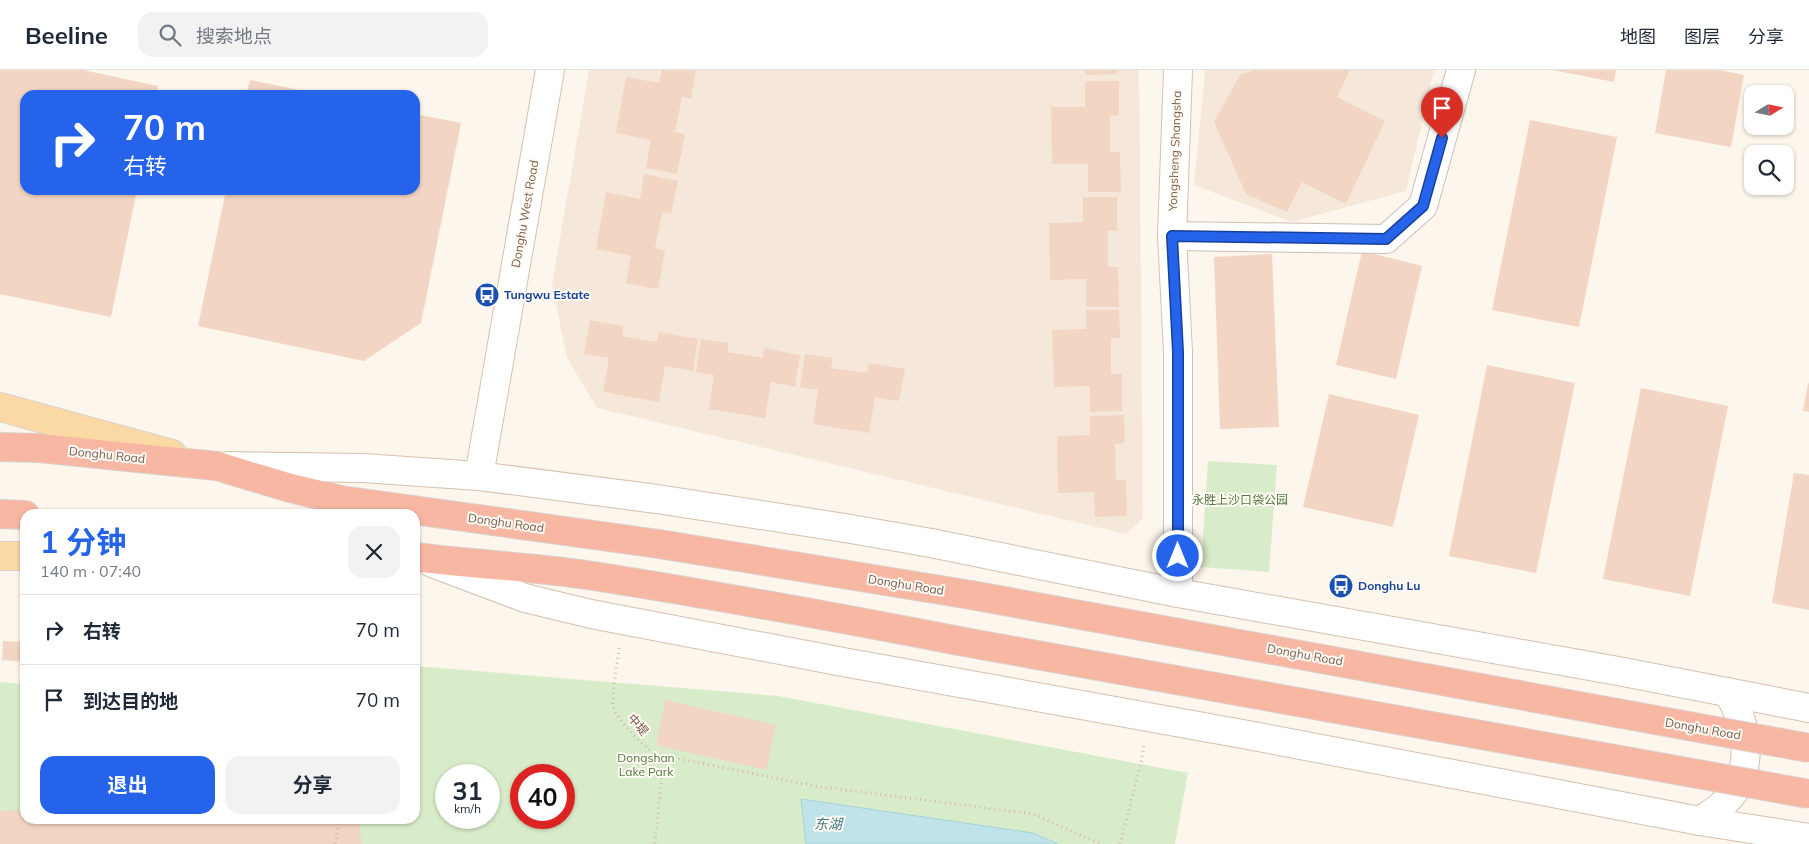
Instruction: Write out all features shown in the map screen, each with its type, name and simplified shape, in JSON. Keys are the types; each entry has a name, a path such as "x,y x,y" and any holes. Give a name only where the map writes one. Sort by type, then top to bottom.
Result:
{"highway":[{"name":"Donghu Road","path":"0,447 39,448 217,466 290,488 341,500 406,509"},
{"name":"Donghu Road","path":"420,511 659,544 971,595 1809,748"},
{"path":"0,514 20,515"},
{"path":"420,558 599,576 782,607 959,641 1809,794"}],"main road":[{"name":"Donghu West Road","path":"479,476 550,70"},
{"name":"Yongsheng Shangsha","path":"1178,70 1172,236 1178,352 1178,592"},
{"path":"1172,236 1386,239 1423,206 1461,70"},
{"path":"0,407 217,466 363,468 479,476 657,499 854,529 1178,592 1809,708"},
{"path":"0,556 20,556"},
{"path":"420,559 525,598 591,614 1700,821 1809,838"},
{"path":"1700,821 1723,805 1742,777 1746,760 1746,742 1742,719 1728,692"}],"path":[{"name":"中堤","path":"620,640 613,706 619,717 663,762 655,844"},
{"path":"1120,844 1141,763 1148,717"},
{"path":"654,754 815,786 1033,814 1101,844"},
{"path":"335,844 339,824"}],"shaded area":[{"path":"589,70 1139,70 1143,518 1126,534 597,408 567,358 552,285"},
{"path":"1205,70 1434,70 1406,191 1292,222 1194,185"}],"green space":[{"name":"永胜上沙口袋公园","path":"1208,461 1277,465 1269,572 1201,567"},
{"name":"Dongshan Lake Park","path":"420,666 778,696 1188,773 1175,844 0,844 0,682 20,684 20,824 420,824"}],"water":[{"name":"东湖","path":"801,799 1033,833 1058,844 806,844"}],"building":[{"path":"0,70 83,70 158,86 157,90 20,90 20,195 136,195 111,317 0,294"},
{"path":"662,70 696,70 691,99 682,97 675,132 685,134 677,174 646,168 651,140 616,133 626,77 659,83"},
{"path":"1085,70 1117,70 1117,74 1085,75"},
{"path":"1254,70 1350,70 1337,97 1385,121 1346,204 1302,182 1287,212 1246,194 1214,122 1240,75"},
{"path":"1553,70 1616,70 1614,82"},
{"path":"1666,70 1719,70 1744,75 1731,147 1655,133"},
{"path":"250,80 299,90 247,90"},
{"path":"1085,81 1119,81 1119,115 1110,116 1110,152 1120,152 1121,192 1088,192 1088,164 1052,164 1051,107 1085,107"},
{"path":"420,115 461,123 421,323 364,361 198,326 225,195 420,195"},
{"path":"1530,120 1617,137 1579,327 1492,310"},
{"path":"644,174 678,181 671,214 662,213 655,248 665,250 658,289 626,283 631,256 596,249 606,192 640,199"},
{"path":"1083,197 1117,197 1117,231 1108,231 1108,267 1118,267 1119,307 1086,307 1086,279 1050,280 1049,223 1083,222"},
{"path":"1362,251 1422,266 1396,379 1336,365"},
{"path":"1272,254 1279,427 1220,429 1214,257"},
{"path":"1086,310 1119,310 1120,338 1111,338 1111,374 1122,374 1122,411 1090,412 1090,386 1054,387 1052,330 1086,329"},
{"path":"590,320 623,326 622,336 657,342 659,332 698,339 693,371 665,366 659,402 603,392 609,358 584,354"},
{"path":"701,339 729,343 727,352 763,358 764,348 800,355 795,387 771,382 765,418 709,409 714,375 696,372"},
{"path":"805,354 833,358 831,368 867,373 869,363 905,369 899,401 875,397 869,433 813,424 818,390 800,387"},
{"path":"1487,365 1575,383 1536,573 1449,556"},
{"path":"1809,384 1809,412 1803,411"},
{"path":"1641,388 1728,406 1690,596 1603,579"},
{"path":"1329,394 1419,415 1393,527 1303,507"},
{"path":"1124,415 1125,443 1115,444 1116,480 1126,480 1127,516 1095,517 1094,492 1058,493 1057,436 1090,435 1090,416"},
{"path":"1794,473 1809,475 1809,610 1772,603"},
{"path":"3,641 20,642 20,662 2,660"},
{"path":"665,700 776,725 766,770 656,745"},
{"path":"20,810 20,824 360,824 361,844 0,844 0,811"}],"place":[{"name":"Tungwu Estate","path":"487,295"},
{"name":"Donghu Lu","path":"1341,586"}],"route":[{"path":"1178,556 1178,352 1172,236 1386,239 1423,206 1442,138"}]}
